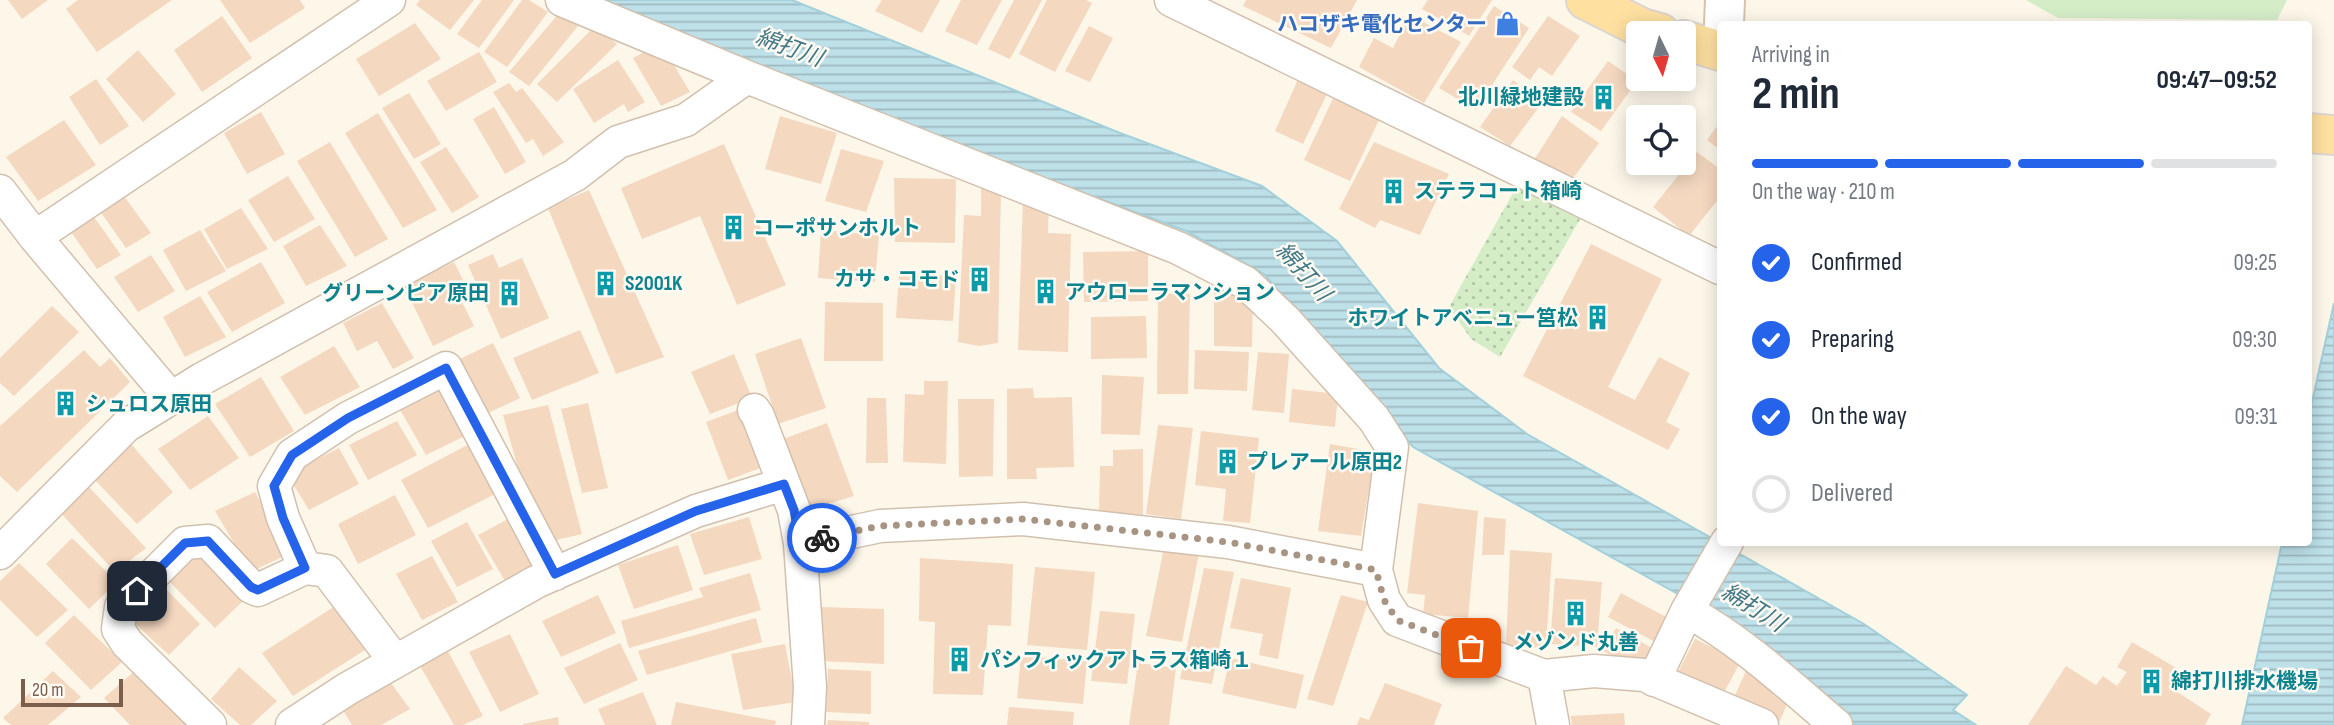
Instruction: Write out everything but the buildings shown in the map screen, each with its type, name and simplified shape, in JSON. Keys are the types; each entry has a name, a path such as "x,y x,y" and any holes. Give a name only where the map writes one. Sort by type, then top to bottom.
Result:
{"main road":[{"path":"1586,0 1628,21"},
{"path":"1696,44 1717,50"},
{"path":"2312,133 2334,135"}],"street":[{"path":"35,237 389,0"},
{"path":"562,0 747,77 1178,248 1246,283 1286,320 1374,419 1392,447 1376,570 1384,600 1397,620 1544,676 1594,671 1644,675 1762,725"},
{"path":"1171,0 1717,267"},
{"path":"1724,21 1725,0"},
{"path":"0,552 126,426 171,398 575,175 618,142 686,120 747,77"},
{"path":"0,191 35,237 171,398"},
{"path":"305,568 283,518 274,486 292,455 348,418 446,368 555,574"},
{"path":"754,410 794,510 800,543 810,687 808,725"},
{"path":"292,725 347,689 536,582 696,511 784,484"},
{"path":"800,543 880,526 1023,519 1228,542 1376,570"},
{"path":"210,725 127,643 118,629 121,607 185,543 208,541 251,587 258,590 305,568 327,571 395,662"},
{"path":"1654,680 1687,611 1725,546"},
{"path":"1687,611 1711,624 1756,658 1836,725"},
{"path":"1544,676 1553,725"}],"green space":[{"path":"2026,0 2287,0 2277,20 2058,18"},
{"path":"1518,184 1582,216 1500,357 1471,339 1449,307"}],"water":[{"name":"綿打川","path":"578,0 792,0 1120,133 1262,186 1337,241 1439,368 1527,434 1717,541 1717,546 1726,546 1864,624 1967,695 1953,710 1976,725 1847,725 1730,623 1413,447 1264,274 1186,231 726,60"},
{"path":"2334,303 2334,725 2242,725 2281,546 2312,546 2312,402"}],"way so far":[{"path":"822,538 880,526 1023,519 1228,542 1376,570 1384,600 1397,620 1471,648"}],"place":[{"name":"ハコザキ電化センター","path":"1507,24"},
{"name":"北川緑地建設","path":"1604,97"},
{"name":"ステラコート箱崎","path":"1394,191"},
{"name":"コーポサンホルト","path":"733,228"},
{"name":"カサ・コモド","path":"980,279"},
{"name":"S2001K","path":"605,283"},
{"name":"アウローラマンション","path":"1045,292"},
{"name":"グリーンピア原田","path":"509,293"},
{"name":"ホワイトアベニュー筥松","path":"1598,318"},
{"name":"シュロス原田","path":"66,404"},
{"name":"プレアール原田2","path":"1227,462"},
{"name":"メゾンド丸善","path":"1576,613"},
{"name":"パシフィックアトラス箱崎１","path":"960,660"},
{"name":"綿打川排水機場","path":"2151,681"}],"route":[{"path":"137,591 185,543 208,541 251,587 258,590 305,568 283,518 274,486 292,455 348,418 446,368 555,574 696,511 784,484 794,510 800,543 822,538"}]}
